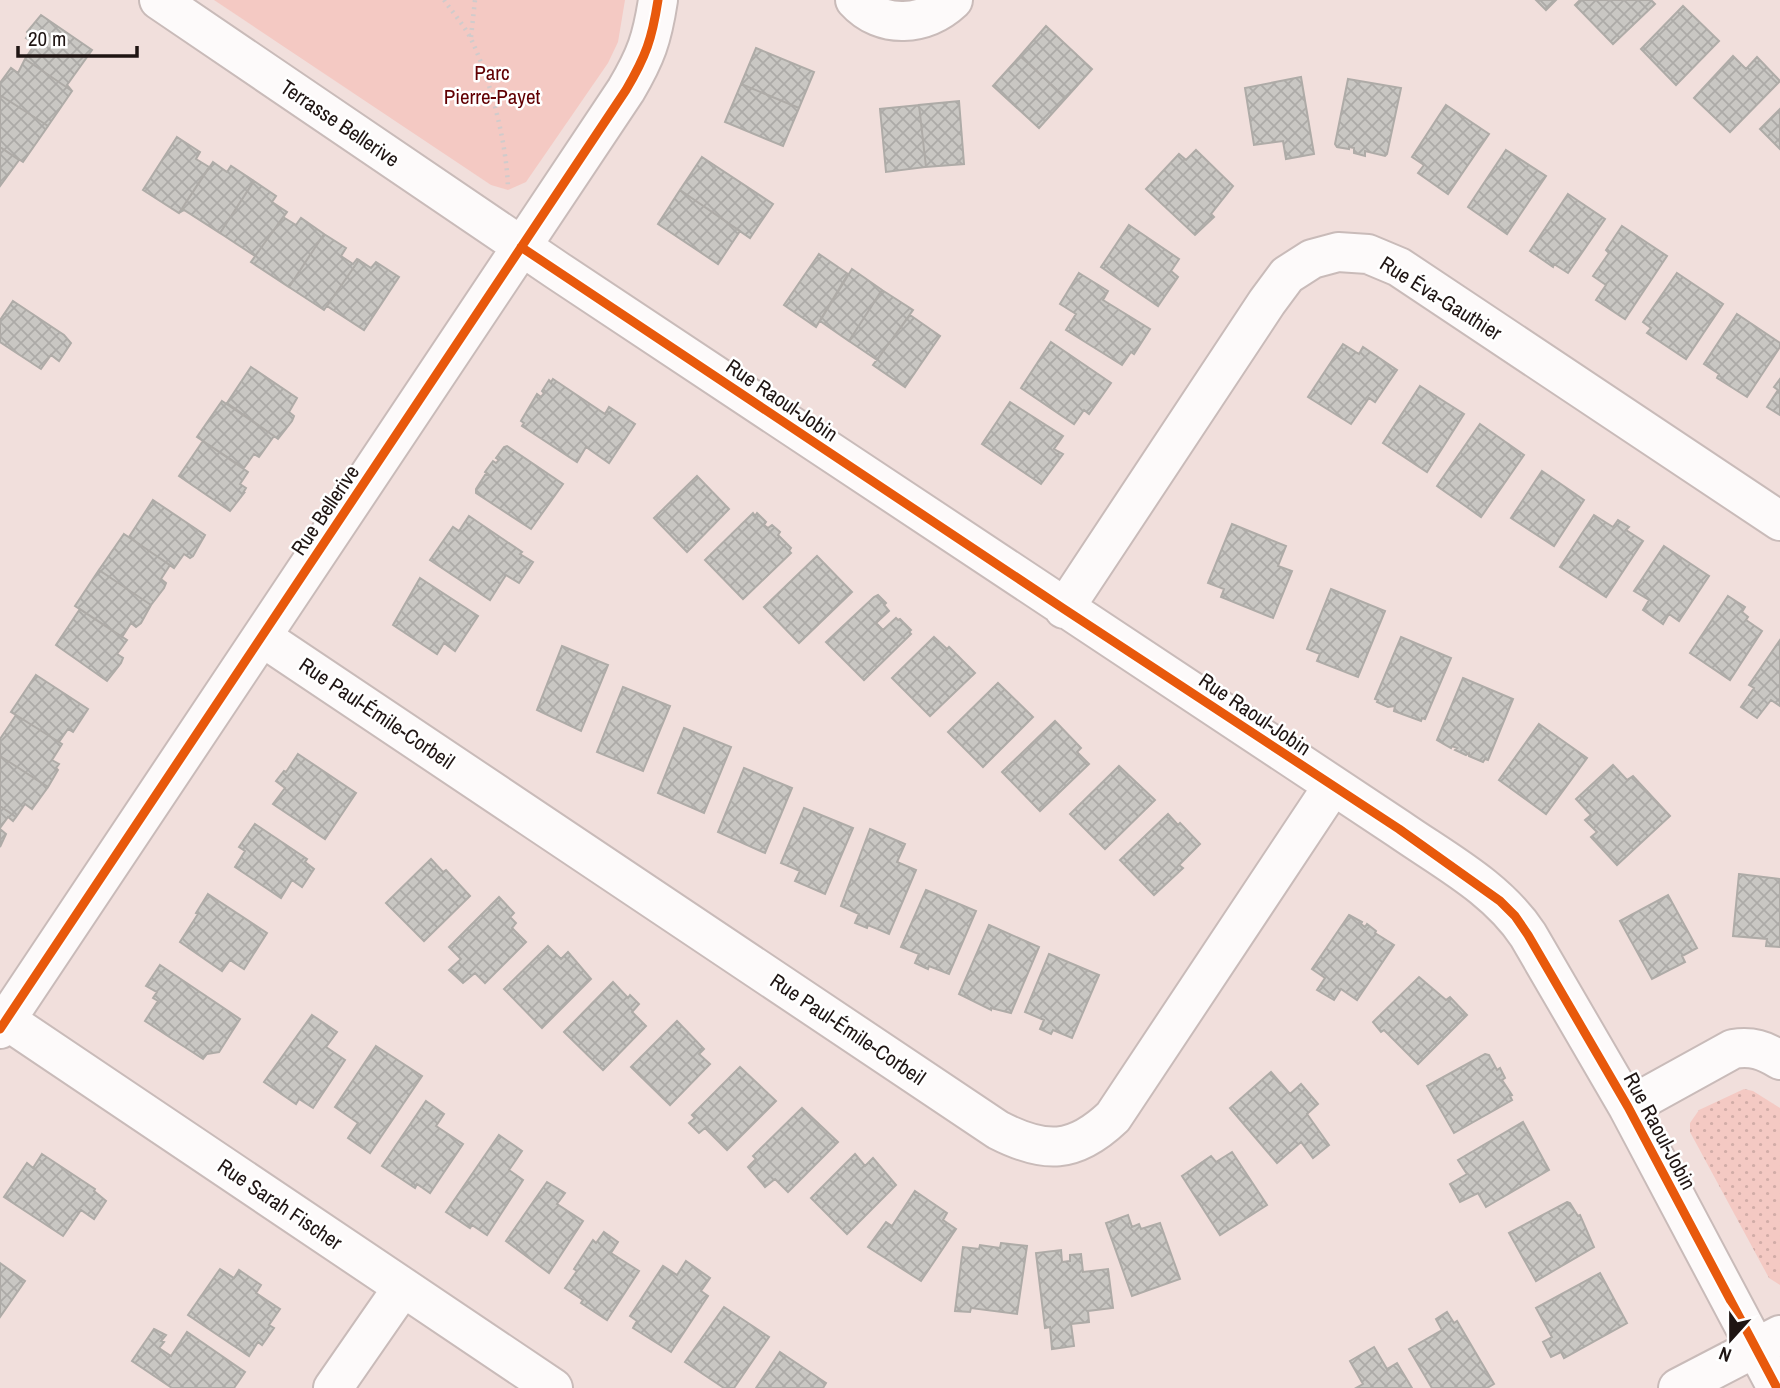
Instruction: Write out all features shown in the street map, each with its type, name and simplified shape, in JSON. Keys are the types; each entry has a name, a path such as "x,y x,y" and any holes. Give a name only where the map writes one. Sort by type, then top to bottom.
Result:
{"street":[{"name":"Terrasse Bellerive","path":"159,0 521,247"},
{"name":"Rue Bellerive","path":"3,1024 644,60 653,31 657,0"},
{"path":"855,0 876,16 898,22 921,20 942,11 953,0"},
{"name":"Rue Raoul-Jobin","path":"521,247 1482,886 1516,916 1768,1341 1777,1388"},
{"name":"Rue Éva-Gauthier","path":"1064,609 1287,275 1312,260 1338,252 1368,254 1399,267 1780,521"},
{"name":"Rue Paul-Émile-Corbeil","path":"262,637 998,1130 1020,1141 1044,1147 1077,1143 1096,1133 1113,1117 1332,787"},
{"name":"Rue Sarah Fischer","path":"3,1024 553,1388"},
{"path":"1628,1107 1733,1049 1761,1049 1780,1060"},
{"path":"333,1388 403,1287"},
{"path":"1678,1388 1768,1341"}],"path":[{"path":"444,0 471,38 487,80 508,162 508,190"},
{"path":"471,38 475,0"}],"green space":[{"name":"Parc Pierre-Payet","path":"214,0 625,0 618,42 608,63 526,182 508,190 491,185"},
{"path":"1744,1089 1753,1091 1780,1108 1780,1285 1769,1278 1690,1132 1690,1123 1699,1110"}],"building":[{"path":"1536,0 1556,0 1546,10"},
{"path":"1580,0 1651,0 1655,4 1613,44 1575,5"},
{"path":"1683,6 1719,41 1676,85 1641,49"},
{"path":"41,15 92,50 67,85 72,91 25,59 35,44 26,38 29,34 27,32"},
{"path":"1046,26 1092,69 1066,98 1020,56"},
{"path":"756,48 814,72 799,108 741,84"},
{"path":"1020,56 1066,98 1039,128 993,86"},
{"path":"1733,56 1746,69 1757,57 1780,81 1730,132 1694,98"},
{"path":"25,59 72,91 48,126 0,95 0,83 11,68 18,73"},
{"path":"1301,77 1314,154 1286,159 1283,141 1254,145 1245,88"},
{"path":"1348,79 1401,88 1385,156 1365,151 1365,156 1354,153 1354,148 1337,147 1335,144"},
{"path":"741,84 799,108 783,146 725,122"},
{"path":"0,95 48,126 23,162 0,147"},
{"path":"959,101 964,164 926,167 919,105"},
{"path":"919,105 926,167 886,172 880,109"},
{"path":"1446,105 1489,134 1448,194 1418,173 1424,165 1412,157"},
{"path":"1780,109 1780,149 1760,129"},
{"path":"177,137 200,152 196,159 209,167 179,213 143,190"},
{"path":"0,147 19,160 0,186"},
{"path":"1196,150 1233,186 1211,214 1214,217 1195,235 1146,189 1179,154 1186,160"},
{"path":"1506,150 1546,176 1507,234 1468,207"},
{"path":"702,157 773,204 750,238 680,190"},
{"path":"213,162 227,172 231,166 254,181 220,233 184,210 179,213"},
{"path":"254,181 276,196 272,202 287,212 255,256 220,233"},
{"path":"680,190 740,231 718,264 658,224"},
{"path":"1568,194 1605,219 1568,273 1554,264 1553,267 1530,251"},
{"path":"283,217 296,225 301,218 324,234 289,287 251,262"},
{"path":"1129,225 1179,259 1171,271 1178,277 1158,306 1101,267"},
{"path":"1622,226 1667,256 1625,319 1596,300 1606,285 1593,276 1609,253 1606,250"},
{"path":"324,234 346,248 341,256 353,264 359,260 324,310 289,287"},
{"path":"819,254 848,274 816,327 784,305"},
{"path":"359,260 371,268 376,262 399,277 364,330 327,306"},
{"path":"852,269 882,290 849,341 820,321"},
{"path":"1079,273 1108,291 1103,300 1150,329 1134,354 1131,352 1122,365 1066,330 1076,314 1060,304"},
{"path":"1677,273 1723,304 1686,359 1647,333 1651,328 1643,322"},
{"path":"882,290 913,310 877,360 849,341"},
{"path":"13,301 64,335 71,343 59,361 51,355 41,369 0,342 0,320"},
{"path":"1737,314 1780,343 1747,397 1717,378 1719,374 1704,364"},
{"path":"910,315 940,336 905,387 873,365"},
{"path":"1051,342 1111,383 1089,414 1084,410 1074,424 1021,388"},
{"path":"1343,344 1359,354 1363,347 1397,370 1375,402 1369,398 1351,424 1308,397"},
{"path":"251,367 297,398 289,412 294,416 292,421 278,439 227,403"},
{"path":"553,379 605,414 609,407 635,424 609,463 586,447 577,462 522,426 524,423 521,421 537,394 541,397 549,380 551,382"},
{"path":"1780,379 1780,415 1767,407 1778,390 1774,387"},
{"path":"1420,386 1464,414 1427,472 1383,443"},
{"path":"222,401 274,436 259,457 254,454 244,468 197,437"},
{"path":"1010,402 1063,436 1054,449 1063,454 1041,484 982,444"},
{"path":"1480,424 1524,455 1481,517 1437,486"},
{"path":"203,441 248,472 240,484 246,488 244,493 230,511 179,476"},
{"path":"507,446 563,484 531,529 476,493 485,475 489,475 485,472 493,461 496,463 499,460 496,458"},
{"path":"1542,471 1584,500 1554,546 1511,518"},
{"path":"697,476 729,509 687,552 654,518"},
{"path":"153,500 205,535 193,556 190,558 184,554 174,568 129,537"},
{"path":"753,513 755,516 757,513 766,522 764,525 768,528 772,525 780,532 778,535 791,548 791,553 743,599 705,560"},
{"path":"1594,515 1613,527 1618,520 1629,527 1626,530 1643,541 1606,597 1560,567"},
{"path":"469,516 533,562 519,583 506,575 490,600 430,560 453,527 459,531"},
{"path":"1232,524 1286,546 1278,566 1292,571 1273,618 1221,597 1224,589 1208,583"},
{"path":"124,534 170,565 161,579 166,583 164,588 151,605 99,570"},
{"path":"1664,546 1709,576 1679,621 1669,614 1663,624 1643,610 1649,600 1634,591"},
{"path":"817,556 852,592 799,643 764,607"},
{"path":"99,570 151,605 141,623 136,627 131,623 122,637 75,606"},
{"path":"420,578 478,616 455,651 444,643 437,654 393,625"},
{"path":"1331,589 1385,611 1358,677 1317,661 1320,654 1307,649"},
{"path":"878,595 889,611 876,623 883,630 896,618 900,619 911,630 911,634 864,680 826,642"},
{"path":"1728,596 1745,607 1742,612 1748,617 1746,620 1762,631 1730,680 1690,653"},
{"path":"80,609 127,640 117,654 123,658 121,663 107,681 56,645"},
{"path":"934,637 947,649 949,647 975,673 930,716 892,678"},
{"path":"1401,637 1451,658 1425,719 1422,718 1421,721 1394,711 1395,706 1388,707 1375,699"},
{"path":"1780,640 1780,706 1771,700 1757,718 1741,707 1754,688 1749,685"},
{"path":"562,646 608,665 581,731 537,710"},
{"path":"36,675 88,709 73,732 68,729 59,742 11,712"},
{"path":"1463,678 1513,699 1488,760 1483,762 1437,740"},
{"path":"998,683 1033,717 983,767 948,732"},
{"path":"623,687 670,706 643,771 597,752"},
{"path":"16,715 62,744 52,760 59,764 48,787 0,756 0,739"},
{"path":"1055,721 1081,748 1077,752 1089,764 1040,811 1002,772"},
{"path":"1539,724 1587,758 1546,814 1499,780"},
{"path":"684,728 731,747 704,813 658,793"},
{"path":"298,754 356,793 325,839 273,804 285,788 276,781"},
{"path":"0,756 48,787 32,809 25,804 16,817 0,806"},
{"path":"1613,765 1627,780 1633,776 1670,816 1617,865 1591,837 1597,832 1585,820 1591,815 1576,799"},
{"path":"1119,766 1155,800 1105,849 1070,814"},
{"path":"744,768 792,788 765,853 718,832"},
{"path":"0,806 16,817 13,821 8,817 0,828"},
{"path":"804,808 853,828 825,894 795,881 800,871 781,863"},
{"path":"1168,814 1200,844 1179,865 1183,868 1154,895 1120,860"},
{"path":"255,824 307,859 305,862 314,869 302,887 292,880 281,898 235,867 245,851 239,847"},
{"path":"0,829 6,834 0,847"},
{"path":"870,829 905,844 897,862 916,870 889,934 855,923 859,914 841,906"},
{"path":"431,859 443,872 446,870 470,896 424,941 386,903"},
{"path":"1739,874 1780,879 1780,947 1766,946 1767,939 1733,936"},
{"path":"926,890 976,911 949,974 915,963 919,954 901,947"},
{"path":"208,894 267,933 244,969 230,960 222,971 180,942"},
{"path":"1668,895 1697,948 1682,956 1685,962 1652,979 1620,921"},
{"path":"499,897 514,913 510,917 516,923 512,928 526,942 485,983 475,973 463,983 449,970 461,959 449,947"},
{"path":"1349,915 1362,922 1365,927 1367,924 1375,933 1394,945 1357,1000 1341,989 1334,1000 1317,990 1325,978 1312,969"},
{"path":"989,925 1039,947 1011,1013 991,1010 959,994"},
{"path":"548,946 561,959 568,952 591,979 542,1028 504,989"},
{"path":"1049,954 1099,975 1072,1038 1053,1030 1051,1034 1040,1029 1044,1020 1025,1012"},
{"path":"160,965 240,1019 219,1052 207,1054 203,1059 145,1021 158,1001 153,998 157,992 146,986"},
{"path":"1419,977 1446,1000 1450,997 1467,1015 1418,1064 1373,1022"},
{"path":"613,982 628,998 630,995 639,1004 632,1012 646,1026 603,1070 564,1032"},
{"path":"312,1015 337,1032 326,1047 345,1060 313,1108 299,1099 296,1104 264,1082"},
{"path":"677,1021 704,1049 699,1054 710,1064 670,1105 631,1067"},
{"path":"376,1046 422,1076 370,1153 348,1138 358,1123 335,1107"},
{"path":"1485,1054 1489,1055 1497,1070 1500,1068 1505,1078 1502,1080 1512,1095 1512,1100 1454,1133 1427,1086"},
{"path":"740,1067 776,1101 727,1150 705,1128 699,1133 689,1123 695,1118 692,1115"},
{"path":"1271,1072 1290,1094 1301,1084 1318,1104 1307,1114 1329,1145 1313,1158 1301,1142 1277,1163 1230,1108"},
{"path":"426,1101 444,1114 436,1126 463,1144 430,1193 417,1184 415,1188 382,1166"},
{"path":"802,1108 838,1142 788,1192 775,1179 765,1187 748,1167 756,1159 753,1156"},
{"path":"1523,1122 1549,1170 1486,1207 1478,1193 1460,1202 1450,1184 1467,1174 1458,1160"},
{"path":"499,1135 522,1151 509,1170 523,1180 487,1235 472,1225 470,1228 446,1212"},
{"path":"1232,1152 1267,1205 1220,1235 1182,1176 1211,1156 1216,1162"},
{"path":"42,1154 95,1189 106,1201 94,1219 81,1210 63,1236 4,1197 27,1163 33,1168"},
{"path":"855,1154 865,1166 873,1158 896,1185 847,1234 811,1198"},
{"path":"547,1182 565,1193 557,1204 583,1221 549,1273 506,1241"},
{"path":"915,1191 947,1213 943,1220 956,1229 921,1281 868,1247 886,1222 892,1226"},
{"path":"1567,1202 1578,1216 1580,1215 1594,1247 1536,1281 1509,1233"},
{"path":"1128,1215 1132,1227 1139,1224 1141,1229 1160,1223 1180,1279 1132,1296 1106,1223"},
{"path":"604,1232 618,1242 611,1253 639,1271 607,1320 581,1303 583,1300 565,1288 593,1240 596,1243"},
{"path":"1001,1243 1027,1246 1017,1314 971,1308 970,1312 955,1311 963,1247 979,1249 980,1245 1000,1248"},
{"path":"1061,1250 1062,1262 1070,1261 1070,1255 1081,1254 1083,1272 1108,1269 1113,1308 1088,1311 1089,1322 1071,1324 1074,1346 1052,1349 1050,1327 1045,1328 1036,1253"},
{"path":"686,1261 710,1278 701,1291 708,1296 671,1352 633,1328 637,1321 630,1316 663,1266 677,1275"},
{"path":"0,1263 25,1281 0,1317"},
{"path":"220,1269 234,1278 239,1270 261,1285 256,1293 280,1309 269,1325 274,1328 262,1345 258,1342 249,1356 188,1315"},
{"path":"1600,1273 1627,1323 1564,1358 1561,1352 1551,1357 1543,1342 1552,1337 1536,1308"},
{"path":"724,1307 769,1337 734,1388 724,1388 685,1362"},
{"path":"1447,1312 1454,1323 1457,1321 1494,1384 1487,1388 1432,1388 1409,1349 1442,1330 1436,1319"},
{"path":"154,1329 166,1335 159,1348 171,1356 187,1332 245,1372 234,1388 172,1388 132,1361"},
{"path":"1374,1347 1387,1369 1397,1363 1412,1388 1356,1388 1363,1384 1350,1361"},
{"path":"780,1352 826,1383 823,1388 756,1388"}],"cycle path":[{"path":"0,1029 626,90 647,47 658,0"},
{"path":"521,247 1399,829 1500,901 1528,935 1628,1107 1777,1388"}]}
